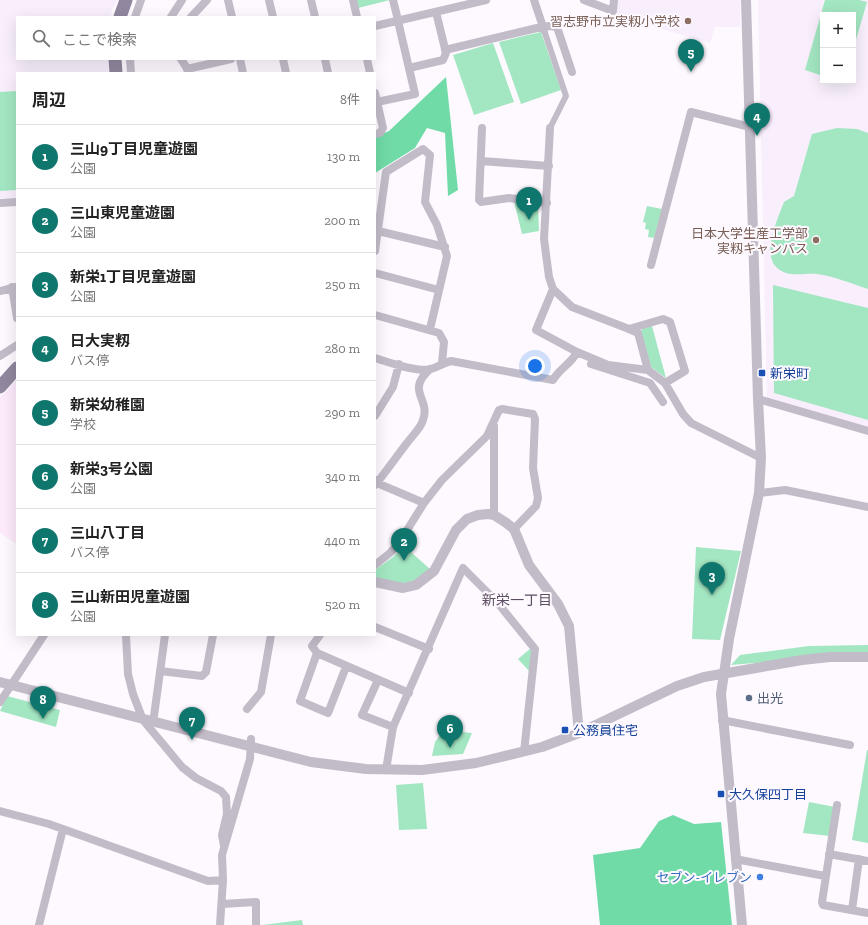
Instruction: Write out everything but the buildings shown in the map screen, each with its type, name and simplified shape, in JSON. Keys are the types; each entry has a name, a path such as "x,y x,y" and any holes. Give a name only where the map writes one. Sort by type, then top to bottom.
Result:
{"main road":[{"path":"120,16 126,0"},
{"path":"115,60 116,72"},
{"path":"0,387 16,369"}],"street":[{"path":"135,16 141,0"},
{"path":"172,16 182,0"},
{"path":"192,16 207,0"},
{"path":"228,0 232,16"},
{"path":"269,0 273,16"},
{"path":"311,0 315,16"},
{"path":"353,0 357,16"},
{"path":"377,102 414,94 394,0"},
{"path":"376,26 486,0"},
{"path":"534,0 566,96 550,128 544,239 549,277 553,289 572,307 629,329 638,334 648,370"},
{"path":"584,0 613,11 614,0"},
{"path":"742,925 722,720 721,694 723,673 759,493 761,458 746,0"},
{"path":"408,68 443,60 446,53 436,12"},
{"path":"445,50 557,27 572,72"},
{"path":"130,60 131,72"},
{"path":"182,60 189,71 202,62 221,60"},
{"path":"240,60 243,72"},
{"path":"283,60 286,72"},
{"path":"325,60 328,72"},
{"path":"367,60 370,72"},
{"path":"376,98 383,128 380,133 376,134"},
{"path":"651,265 691,112 750,127"},
{"path":"482,128 478,197 481,202 509,198 547,203"},
{"path":"376,244 378,231 377,220 386,172 423,149 430,155 425,202 446,247 447,256 430,329"},
{"path":"481,161 549,166"},
{"path":"0,203 16,202"},
{"path":"378,231 446,247"},
{"path":"376,273 439,290"},
{"path":"0,291 14,287 16,308"},
{"path":"553,289 536,330 577,352 608,365 648,370 665,383 683,414 691,423 761,458"},
{"path":"376,315 430,329 439,333 442,338 442,363"},
{"path":"629,329 663,319 670,322 685,371 665,383"},
{"path":"0,356 16,346"},
{"path":"424,503 376,483 423,422 424,405 418,390 422,377 430,369 442,363 451,361 553,380 564,365 573,360 577,352"},
{"path":"376,358 420,370 430,369"},
{"path":"376,414 393,387 399,364"},
{"path":"591,364 650,382 663,402"},
{"path":"758,399 868,431"},
{"path":"376,564 399,543 424,503 442,480 487,436 499,410 502,409 532,414 535,419 533,468 538,498 536,506 514,529"},
{"path":"494,423 494,515"},
{"path":"759,493 785,490 868,507"},
{"path":"376,582 403,588 421,583 434,570 456,530 467,519 478,515 494,515 514,529 529,565 558,604 569,626 579,732"},
{"path":"386,770 393,727 429,649 463,568 498,602 535,650 524,752"},
{"path":"376,627 429,649"},
{"path":"0,702 43,636"},
{"path":"126,636 128,674 133,694 143,720 182,767 196,778 221,791 226,797 227,814 222,835 224,846"},
{"path":"154,716 165,636"},
{"path":"160,671 202,676 206,672 213,636"},
{"path":"247,708 261,692 271,636"},
{"path":"319,636 312,646 317,653 346,667 409,693"},
{"path":"317,653 300,701 328,713 346,667"},
{"path":"0,682 143,720 250,743 311,762 386,770 450,768 524,752 579,732 677,686 704,677 830,657 868,657"},
{"path":"378,680 362,715 393,727"},
{"path":"722,720 850,745"},
{"path":"220,925 223,880 222,855 250,759 250,743"},
{"path":"837,805 825,876 823,905 868,913"},
{"path":"0,811 63,829 208,881 223,880"},
{"path":"39,925 63,829"},
{"path":"829,854 868,860"},
{"path":"735,859 825,876"},
{"path":"852,910 859,859"},
{"path":"222,904 256,902 256,925"}],"shaded area":[{"path":"0,0 118,0 112,9 111,16 16,16 16,60 108,60 109,72 16,72 16,198 0,198"},
{"name":"習志野市立実籾小学校","path":"617,0 740,0 740,27 715,27 710,43 617,16"},
{"name":"日本大学生産工学部 実籾キャンパス","path":"758,0 868,0 868,427 767,398"},
{"path":"16,380 16,543 0,533 0,398"}],"green space":[{"path":"356,0 390,0 358,8"},
{"path":"825,0 859,0 867,2 856,40 856,12 822,12"},
{"path":"820,18 820,75 805,70"},
{"path":"541,32 561,90 521,104 499,42"},
{"path":"493,43 514,102 474,115 453,55"},
{"path":"446,77 458,190 448,196 445,133 427,128 415,148 376,172 376,137 389,131"},
{"path":"16,91 16,190 0,191 0,92"},
{"path":"837,128 857,129 868,133 868,289 823,275 786,273 777,268 772,260 770,251 774,230 784,202 794,196 812,134"},
{"path":"514,201 538,206 539,231 522,234"},
{"path":"647,206 662,209 654,238 648,237 649,230 645,229 646,223 643,222"},
{"path":"773,285 868,308 868,420 774,393"},
{"path":"652,326 666,378 651,367 641,331 643,328"},
{"path":"404,546 430,569 416,580 410,582 398,583 376,579 376,569 393,557"},
{"path":"696,547 741,551 720,640 692,639"},
{"path":"868,645 868,654 731,665 740,655 809,646"},
{"path":"531,648 532,650 529,671 518,659"},
{"path":"7,696 60,710 56,727 0,711"},
{"path":"451,731 472,733 463,754 432,756 435,742 441,734"},
{"path":"868,750 868,843 852,840"},
{"path":"423,783 427,829 399,830 396,785"},
{"path":"809,802 835,807 830,836 803,833"},
{"path":"673,815 694,824 721,822 732,925 600,925 593,855 640,848 659,821"},
{"path":"302,920 303,925 262,925"}],"place":[{"name":"習志野市立実籾小学校","path":"688,21"},
{"name":"新栄幼稚園","path":"691,72"},
{"name":"日大実籾","path":"757,136"},
{"name":"三山9丁目児童遊園","path":"529,220"},
{"name":"日本大学生産工学部 実籾キャンパス","path":"816,240"},
{"name":"新栄町","path":"762,373"},
{"name":"三山東児童遊園","path":"404,561"},
{"name":"新栄1丁目児童遊園","path":"712,595"},
{"name":"出光","path":"749,698"},
{"name":"三山新田児童遊園","path":"43,719"},
{"name":"公務員住宅","path":"565,730"},
{"name":"三山八丁目","path":"192,740"},
{"name":"新栄3号公園","path":"450,748"},
{"name":"大久保四丁目","path":"721,794"},
{"name":"セブン-イレブン","path":"760,877"}],"district":[{"name":"新栄一丁目","path":"517,600"}]}
